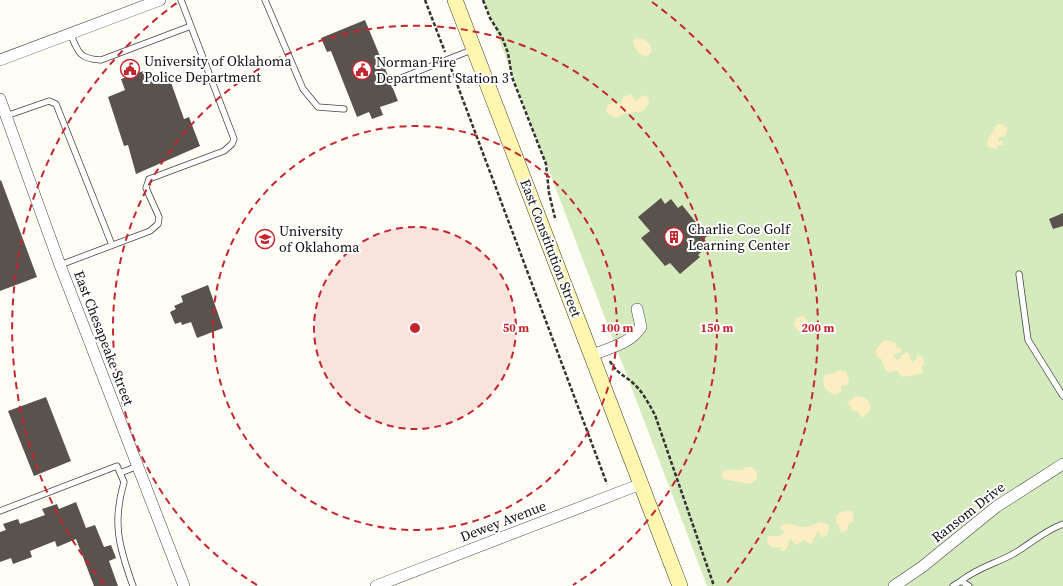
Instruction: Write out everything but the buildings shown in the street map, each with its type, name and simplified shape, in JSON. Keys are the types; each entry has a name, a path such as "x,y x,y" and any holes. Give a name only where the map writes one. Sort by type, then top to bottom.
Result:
{"main road":[{"name":"East Constitution Street","path":"455,0 598,352 641,484 680,586"}],"street":[{"path":"0,60 160,0"},
{"name":"East Chesapeake Street","path":"0,99 60,265 184,586"},
{"path":"598,352 631,339 636,334 641,327 637,309"},
{"name":"Ransom Drive","path":"894,586 922,567 996,507 1063,464"},
{"name":"Dewey Avenue","path":"376,586 641,484"}],"lane":[{"path":"60,265 150,231 158,224 159,217 146,188 150,179 224,151 232,144 234,139 182,0"},
{"path":"264,0 303,89 318,106 344,109"},
{"path":"71,34 77,52 88,59 101,60 191,26"},
{"path":"391,82 474,48"},
{"path":"6,116 49,101 56,104 112,245"},
{"path":"1019,274 1028,340 1063,396"},
{"path":"0,511 117,466 124,482 118,502 118,536 123,559 133,586"},
{"path":"120,473 138,466"},
{"path":"953,586 978,569 1017,552 1046,530 1063,524"},
{"path":"961,581 969,586"}],"path":[{"path":"425,0 612,496"},
{"path":"483,0 490,18 505,46 512,77 546,164 549,193 558,225"},
{"path":"598,352 643,393 655,416 714,586"}],"green space":[{"path":"484,0 1063,0 1063,586 707,586"}],"sand":[{"path":"636,38 645,40 649,43 652,51 647,57 642,55 636,49 633,41"},
{"path":"631,94 636,101 643,95 648,97 649,103 643,111 626,113 616,118 608,114 606,111 608,105 614,102 621,104 623,97"},
{"path":"997,124 1004,125 1008,128 1005,136 999,137 998,141 1003,141 1003,145 998,146 996,149 988,147 987,141"},
{"path":"802,316 807,320 810,326 802,333 797,330 794,323 796,319"},
{"path":"887,340 895,343 897,348 901,348 901,352 893,355 897,360 906,352 909,354 912,363 916,360 917,355 921,356 925,363 922,366 923,372 916,375 902,377 897,370 891,372 886,371 882,360 877,356 876,350 882,342"},
{"path":"839,370 846,372 849,379 848,385 841,386 841,392 834,395 825,389 823,380 825,375"},
{"path":"856,396 863,397 869,402 870,411 864,417 862,417 857,411 852,411 851,407 847,403"},
{"path":"747,467 752,467 757,473 757,479 750,484 723,479 722,473 724,470 741,470"},
{"path":"849,510 853,512 854,521 849,523 847,530 842,533 839,528 840,525 836,524 836,517 839,513"},
{"path":"821,522 828,524 829,528 827,536 821,537 819,532 817,532 811,544 804,540 796,545 791,539 789,540 787,548 782,552 780,547 773,548 768,544 767,539 769,536 779,536 785,532 780,528 781,525 790,524 806,527"}],"place":[{"name":"University of Oklahoma Police Department","path":"130,69"},
{"name":"Norman Fire Department Station 3","path":"362,70"},
{"name":"Charlie Coe Golf Learning Center","path":"674,237"},
{"name":"University of Oklahoma","path":"265,239"}]}
